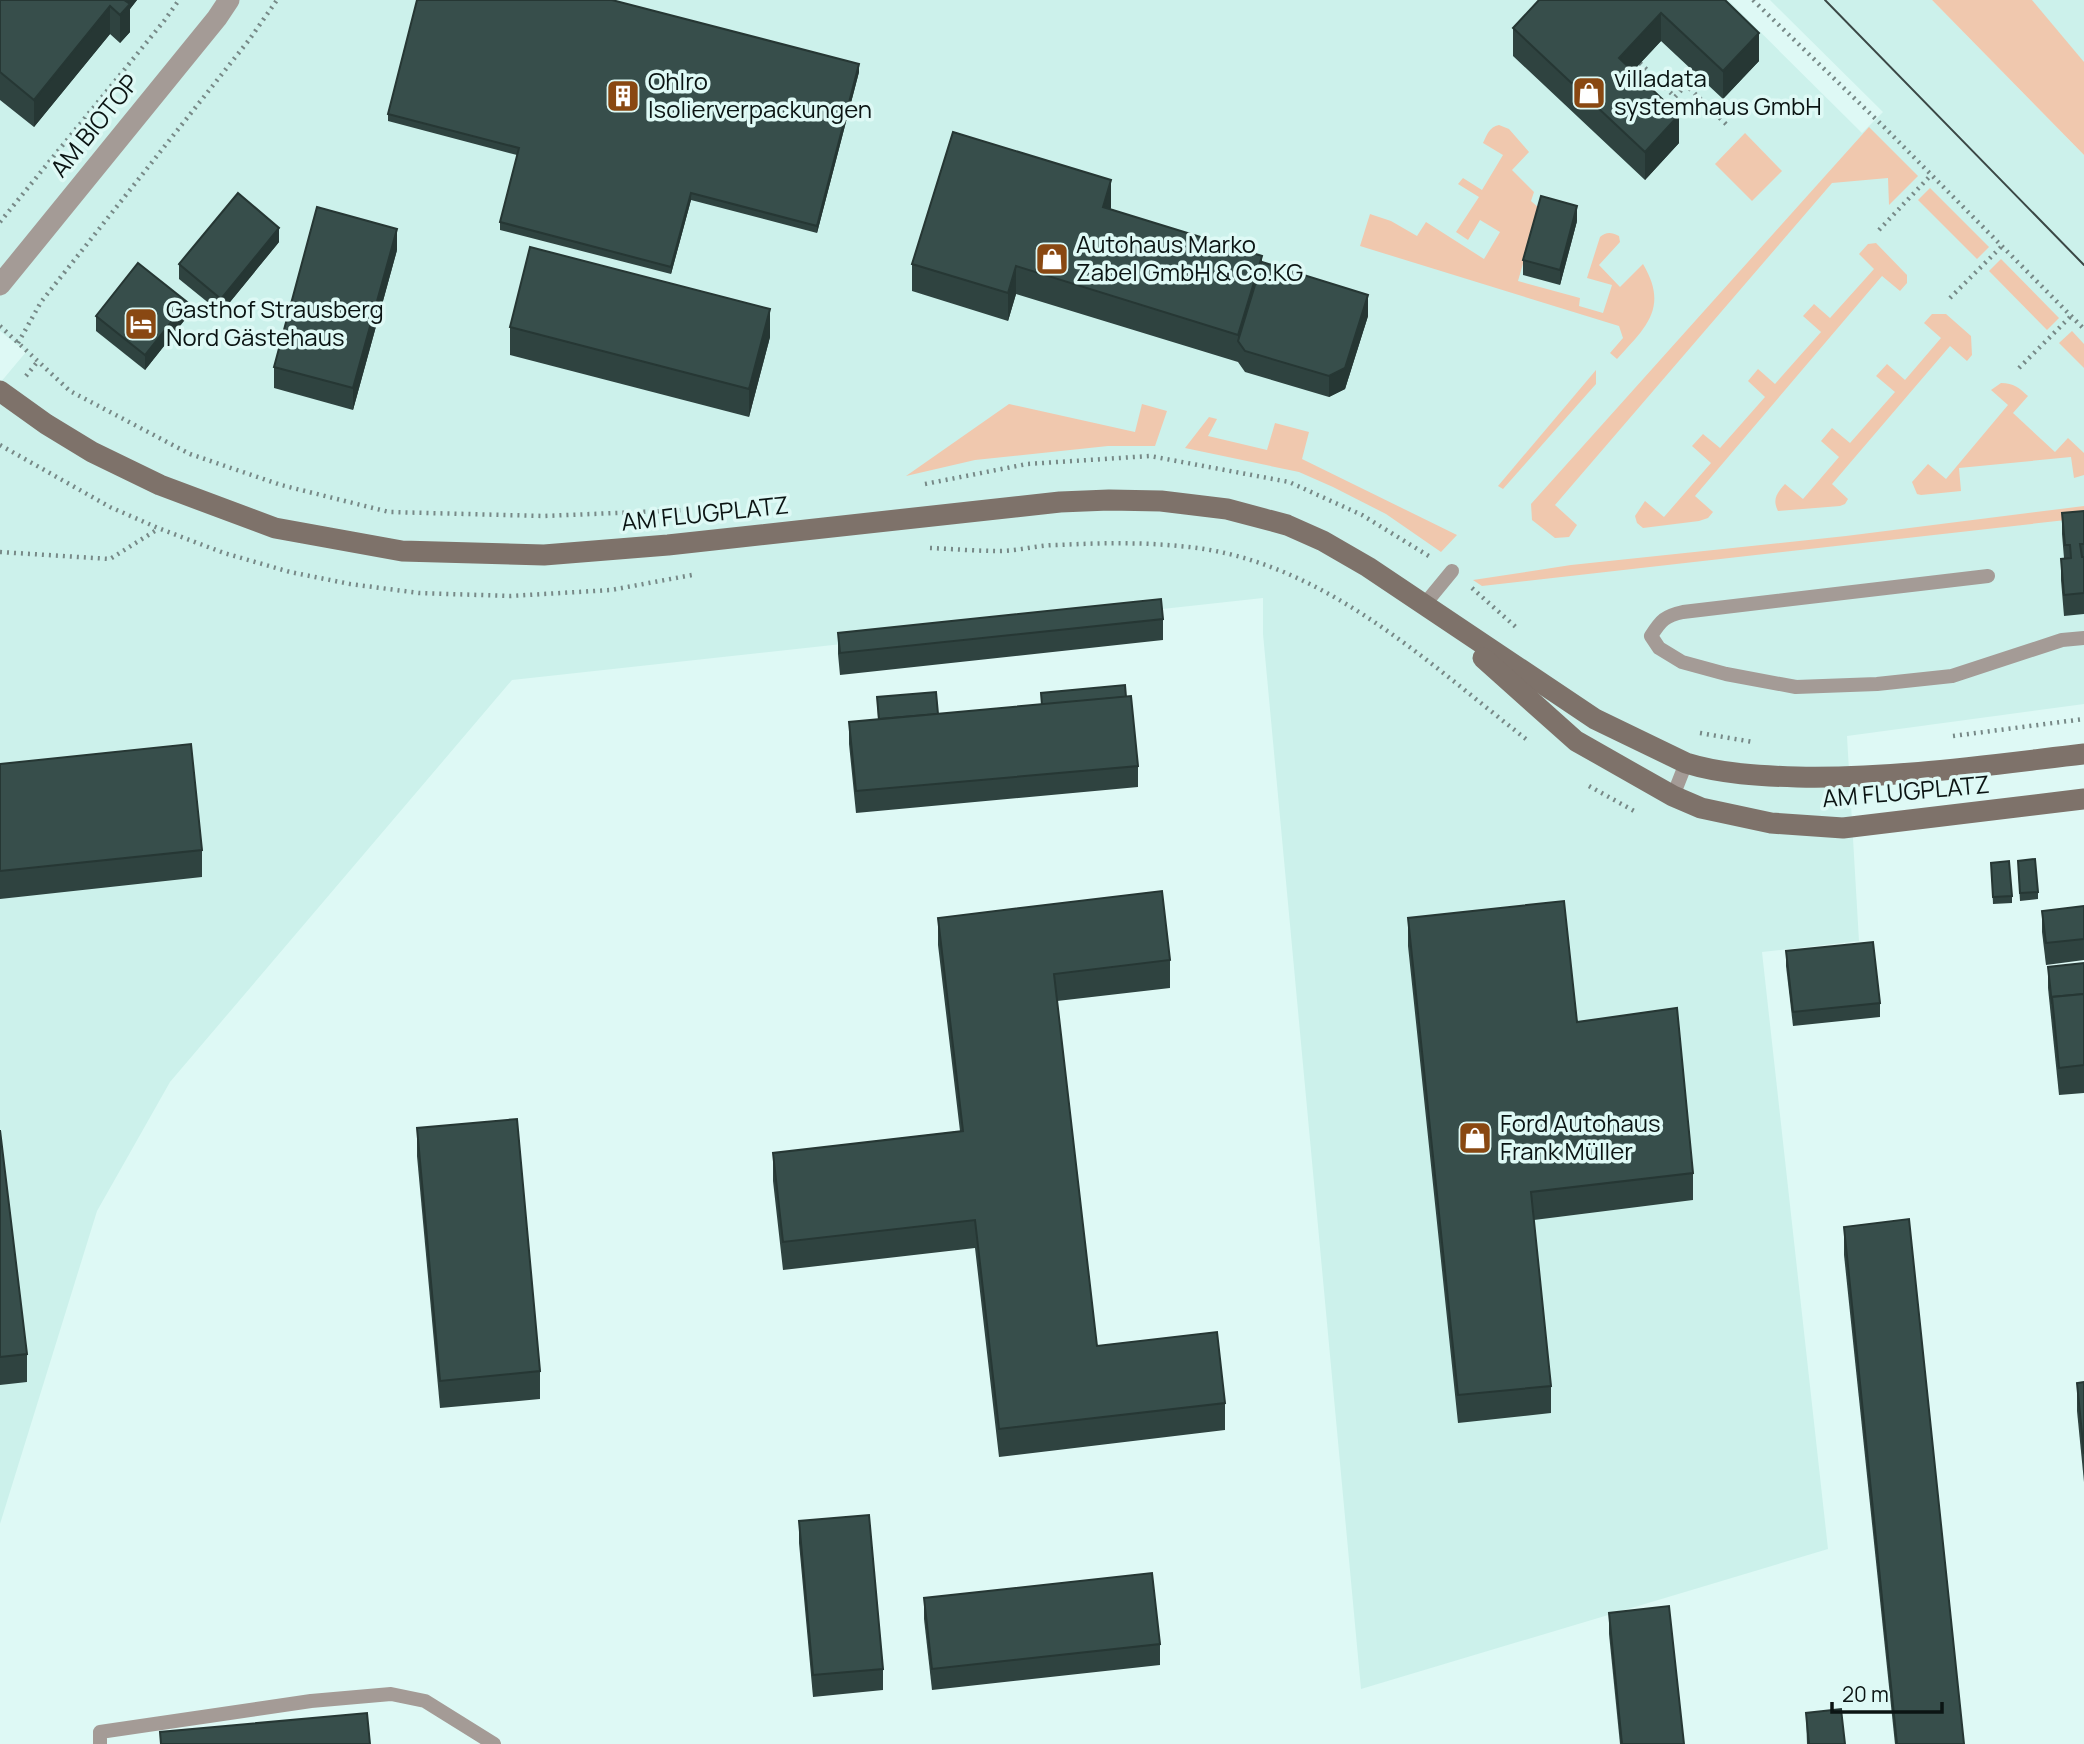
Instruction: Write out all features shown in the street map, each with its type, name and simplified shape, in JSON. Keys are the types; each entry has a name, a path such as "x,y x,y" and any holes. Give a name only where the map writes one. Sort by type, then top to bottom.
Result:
{"street":[{"name":"AM BIOTOP","path":"0,285 229,0"},
{"name":"AM FLUGPLATZ","path":"0,391 92,452 160,485 275,528 402,551 544,555 668,545 1060,502 1161,501 1227,509 1287,525 1323,541 1368,566 1595,719 1699,767 1768,776 1838,778 1893,775 2084,754"},
{"name":"AM FLUGPLATZ","path":"1424,605 1576,741 1673,796 1700,808 1771,823 1843,828 2084,799"}],"lane":[{"path":"1424,605 1452,570"},
{"path":"1988,576 1684,612 1668,616 1651,636 1659,648 1682,662 1726,674 1796,687 1877,684 1952,676 2062,640 2084,638"},
{"path":"1673,796 1686,763"},
{"path":"100,1744 100,1732 311,1701 391,1694 425,1701 494,1744"}],"path":[{"path":"0,222 179,0"},
{"path":"18,343 41,302 249,40 277,0"},
{"path":"1753,0 2084,329"},
{"path":"1640,63 1675,97 1686,85 1728,126"},
{"path":"1879,230 1931,175"},
{"path":"1950,298 2002,246"},
{"path":"2020,368 2071,316"},
{"path":"0,326 70,390 190,454 281,485 389,512 544,516 692,510"},
{"path":"916,486 1027,464 1150,456 1289,482 1362,515 1452,570"},
{"path":"0,552 110,559 158,528"}],"shaded area":[{"path":"0,0 1728,0 1862,133 1883,112 1770,0 1932,0 2084,155 2084,704 1847,736 1859,941 1762,952 1828,1549 1361,1689 1263,634 1263,598 512,680 170,1082 97,1211 0,1524 0,383 26,352 0,331"},
{"path":"1932,0 2032,0 2084,62 2084,155"},
{"path":"2024,0 2084,0 2084,67"},
{"path":"1499,125 1509,129 1529,152 1512,170 1534,192 1531,201 1539,208 1518,281 1580,298 1579,306 1603,313 1612,285 1587,278 1600,237 1609,233 1619,236 1620,242 1599,265 1620,287 1643,264 1651,279 1654,305 1651,316 1617,359 1610,353 1623,338 1619,326 1360,246 1370,214 1391,221 1417,236 1426,222 1484,259 1500,232 1480,220 1468,240 1456,232 1479,197 1458,184 1463,178 1482,190 1503,155 1483,143 1491,129"},
{"path":"1869,127 1918,176 1889,205 1888,178 1832,183 1555,505 1577,525 1569,537 1555,538 1532,520 1531,504"},
{"path":"1745,133 1782,171 1752,201 1715,164"},
{"path":"1930,188 1989,247 1977,259 1918,200"},
{"path":"1876,243 1907,275 1907,283 1900,291 1882,276 1695,496 1713,512 1708,518 1643,528 1637,523 1635,516 1645,501 1664,517 1711,463 1692,446 1703,434 1720,448 1765,397 1748,381 1758,369 1775,384 1821,332 1803,316 1814,304 1830,318 1874,269 1859,254 1868,244"},
{"path":"2001,259 2059,318 2047,330 1989,271"},
{"path":"1932,314 1946,314 1971,336 1972,355 1967,361 1950,346 1832,484 1848,499 1845,504 1778,511 1776,496 1785,484 1803,499 1839,457 1821,441 1832,428 1850,443 1895,392 1876,376 1887,364 1905,380 1941,338 1924,323"},
{"path":"2072,331 2084,344 2084,368 2059,343"},
{"path":"1596,370 1596,384 1503,489 1498,486"},
{"path":"2001,383 2016,386 2028,396 2013,413 2055,452 2068,438 2084,453 2084,475 2074,478 2071,457 1959,468 1961,491 1917,494 1912,482 1928,464 1946,479 2008,405 1991,390"},
{"path":"1009,404 1135,432 1142,404 1167,411 1155,446 1108,446 975,460 906,476"},
{"path":"1209,417 1217,419 1208,436 1267,450 1275,423 1309,432 1302,459 1457,535 1441,552 1386,514 1299,472 1185,448"},
{"path":"2084,506 2084,518 1482,586 1473,580 1571,565 1846,536"}],"building":[{"path":"0,0 124,0 130,4 120,15 110,6 34,100 0,72"},
{"name":"Ohlro Isolierverpackungen","path":"417,0 612,0 859,64 817,226 691,193 671,267 500,222 519,148 388,114"},
{"name":"villadata systemhaus GmbH","path":"1539,0 1725,0 1759,33 1723,71 1661,13 1619,58 1679,115 1645,152 1513,28"},
{"name":"Autohaus Marko Zabel GmbH & Co.KG","path":"953,132 1111,180 1103,207 1262,256 1238,335 1016,266 1008,293 912,264"},
{"path":"238,193 279,228 221,299 179,264"},
{"path":"1541,196 1577,206 1560,270 1523,260"},
{"path":"317,207 397,229 353,388 274,367"},
{"path":"530,247 770,309 749,389 510,327"},
{"path":"1262,262 1368,295 1345,368 1329,376 1245,351 1238,341"},
{"name":"Gasthof Strausberg Nord Gästehaus","path":"138,263 187,302 145,355 96,316"},
{"path":"2084,511 2084,544 2080,544 2084,557 2084,593 2064,595 2061,559 2071,558 2070,545 2065,545 2062,513"},
{"path":"1161,599 1163,619 840,653 838,633"},
{"path":"1125,685 1126,697 1042,705 1041,693"},
{"path":"936,692 938,714 879,719 877,697"},
{"path":"1131,696 1138,766 856,791 849,722"},
{"path":"191,744 202,850 0,871 0,764"},
{"path":"2035,859 2038,892 2020,893 2018,861"},
{"path":"2009,861 2012,896 1993,897 1991,863"},
{"path":"1162,891 1170,960 1054,974 1097,1346 1217,1332 1225,1403 999,1429 975,1220 783,1242 773,1153 963,1131 938,918"},
{"name":"Ford Autohaus Frank Müller","path":"1564,901 1577,1022 1677,1008 1693,1173 1531,1192 1551,1386 1458,1395 1408,918"},
{"path":"2084,906 2084,939 2046,943 2042,911"},
{"path":"1873,942 1880,1003 1793,1012 1786,951"},
{"path":"2084,963 2084,994 2052,997 2052,1004 2048,967"},
{"path":"2084,994 2084,1065 2059,1068 2052,997"},
{"path":"517,1119 540,1371 440,1381 417,1128"},
{"path":"0,1130 27,1354 0,1357"},
{"path":"1909,1219 1964,1744 1897,1744 1844,1227"},
{"path":"2084,1382 2084,1454 2077,1383"},
{"path":"869,1515 883,1669 813,1675 799,1521"},
{"path":"1152,1573 1160,1644 932,1669 924,1598"},
{"path":"1669,1606 1684,1744 1622,1744 1609,1613"},
{"path":"1841,1709 1845,1744 1809,1744 1806,1713"},
{"path":"367,1713 370,1744 161,1744 160,1732"}],"tram line":[{"path":"1825,0 2084,265"}],"place":[{"name":"villadata systemhaus GmbH","path":"1589,93"},
{"name":"Ohlro Isolierverpackungen","path":"623,96"},
{"name":"Autohaus Marko Zabel GmbH & Co.KG","path":"1052,259"},
{"name":"Gasthof Strausberg Nord Gästehaus","path":"141,324"},
{"name":"Ford Autohaus Frank Müller","path":"1475,1138"}]}
